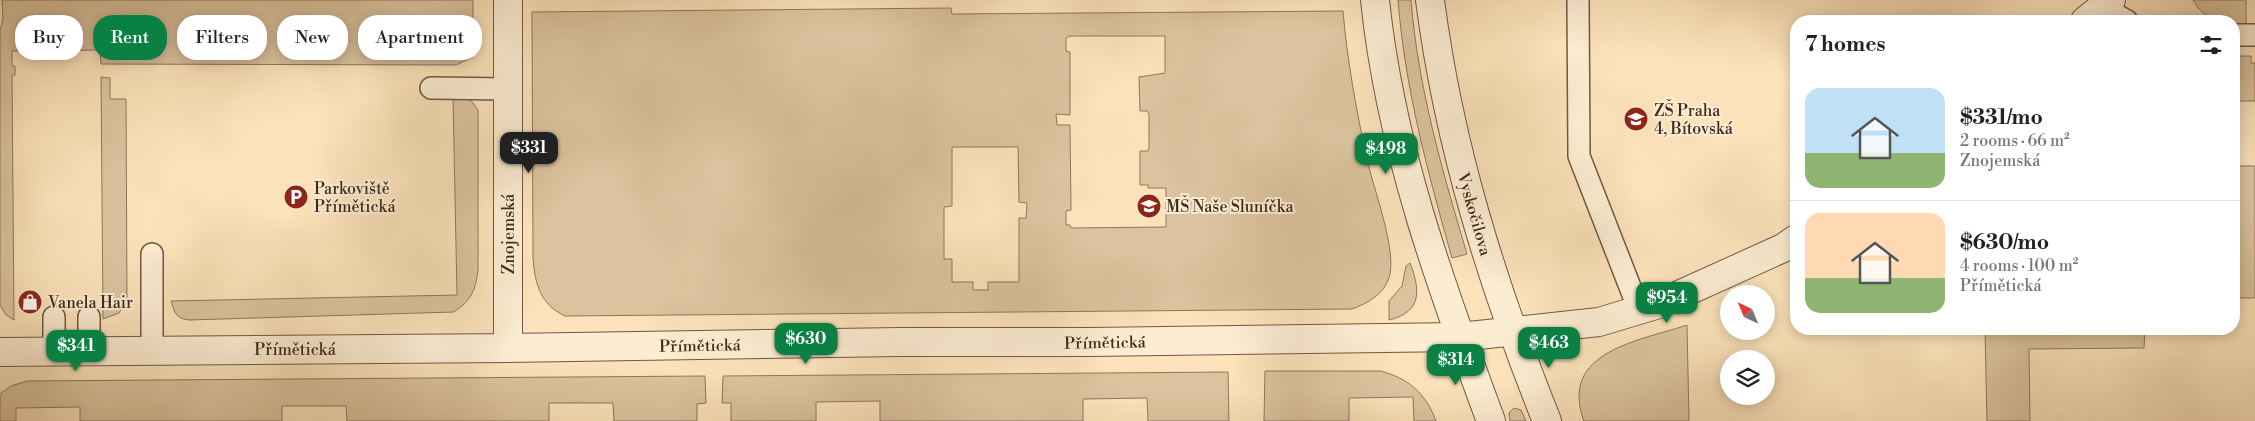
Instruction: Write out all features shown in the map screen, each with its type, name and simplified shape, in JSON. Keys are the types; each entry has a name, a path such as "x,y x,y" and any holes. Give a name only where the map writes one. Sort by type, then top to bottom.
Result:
{"street":[{"name":"Znojemská","path":"508,0 508,348"},
{"path":"1375,0 1385,79 1415,204 1491,421"},
{"name":"Vyskočilova","path":"1430,0 1438,67 1470,201 1512,333 1547,421"},
{"name":"Přímětická","path":"0,352 1460,337 1512,333 1599,322 1659,304 1790,243"}],"lane":[{"path":"1578,0 1579,156 1639,310"},
{"path":"2099,9 2113,15"},
{"path":"2240,35 2255,35"},
{"path":"431,88 508,89"},
{"path":"152,254 152,350"},
{"path":"54,317 54,351"},
{"path":"89,317 89,350"}],"shaded area":[{"path":"2,0 473,0 473,15 358,15 358,60 467,60 456,65 101,64 101,60 167,60 167,15 93,15 93,50 83,50 83,15 15,15 15,51 12,51 12,66 15,66 15,75 12,75 14,320 6,315 0,305 0,31 3,18"},
{"path":"1398,0 1411,0 1419,65 1432,128 1467,254 1452,258 1426,162 1412,98 1401,33"},
{"path":"2193,0 2246,0 2246,27 2240,26 2240,15 2207,15"},
{"path":"951,8 952,14 1343,11 1349,65 1359,119 1390,252 1391,266 1389,278 1379,294 1352,309 565,316 550,306 540,292 535,276 533,258 532,12","holes":["1070,36 1165,36 1165,73 1139,77 1140,111 1147,111 1149,114 1149,148 1148,151 1140,151 1140,185 1148,185 1148,188 1166,188 1166,227 1071,228 1070,225 1066,225 1066,211 1071,210 1070,125 1057,125 1056,114 1070,115 1070,52 1066,51 1066,38","952,147 1018,147 1019,202 1027,203 1026,218 1019,218 1019,282 988,282 988,290 973,290 973,282 952,282 952,259 944,259 944,207 952,206"]},
{"path":"2240,56 2251,56 2251,63 2255,63 2255,101 2240,101"},
{"path":"101,77 110,78 110,99 126,99 127,300 119,313 103,319"},
{"path":"453,98 470,99 478,110 478,271 471,295 460,308 454,312 189,320 177,315 171,301 457,295"},
{"path":"2240,166 2255,166 2255,298 2240,298"},
{"path":"1410,263 1416,282 1416,298 1408,311 1389,320 1389,301 1402,286 1406,266"},
{"path":"1687,325 1689,421 1584,421 1579,397 1583,379 1593,364 1608,353 1627,344"},
{"path":"1985,335 2145,335 2144,348 2029,349 2030,421 1987,421"},
{"path":"1265,371 1380,371 1400,378 1415,388 1422,395 1436,421 1414,421 1413,397 1349,398 1349,421 1264,421"},
{"path":"1228,372 1229,421 1148,421 1147,398 1083,399 1083,421 880,421 880,401 816,402 816,421 731,421 731,403 722,403 723,376"},
{"path":"705,376 706,403 697,404 697,421 614,421 613,403 549,403 549,421 347,421 346,406 282,406 282,421 80,421 80,407 16,408 16,421 0,421 0,394 11,386 27,381"},
{"path":"1514,408 1521,410 1526,421 1510,421 1509,413"}],"place":[{"name":"ZŠ Praha 4, Bítovská","path":"1636,119"},
{"name":"Parkoviště Přímětická","path":"296,197"},
{"name":"MŠ Naše Sluníčka","path":"1149,206"},
{"name":"Vanela Hair","path":"30,302"}]}
